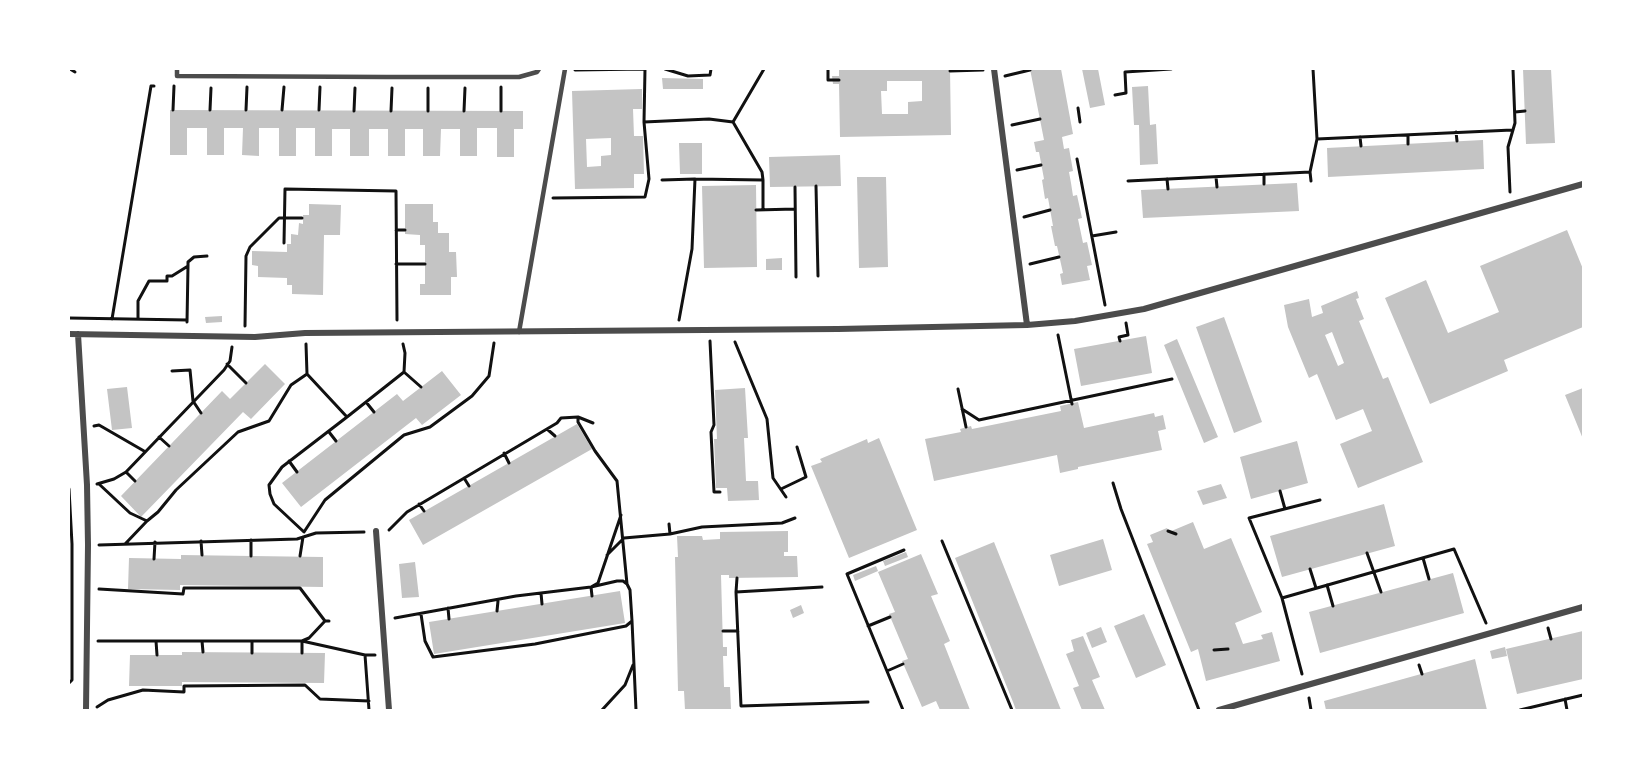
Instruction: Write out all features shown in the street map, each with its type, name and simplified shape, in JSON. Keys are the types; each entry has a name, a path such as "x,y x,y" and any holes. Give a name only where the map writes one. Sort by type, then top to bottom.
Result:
{"street":[{"path":"994,69 1026,325"},
{"path":"69,334 245,336 305,333 1026,325 1107,316 1170,302 1583,184"},
{"path":"78,334 87,485 86,710"},
{"path":"376,531 389,710"},
{"path":"1219,710 1583,607"}],"lane":[{"path":"177,69 177,76 320,77 519,77 537,72 539,69"},
{"path":"519,332 565,70"}],"path":[{"path":"70,69 75,72"},
{"path":"542,199 645,197 649,179 644,122 645,69"},
{"path":"565,70 650,69"},
{"path":"665,69 688,76 710,75 711,69"},
{"path":"733,122 764,69"},
{"path":"828,69 828,80 839,80"},
{"path":"952,70 994,69"},
{"path":"1115,95 1126,93 1125,72 1170,69"},
{"path":"1311,181 1310,172 1317,139 1313,69"},
{"path":"1511,205 1508,147 1515,123 1513,69"},
{"path":"995,79 1030,70"},
{"path":"173,110 177,76"},
{"path":"210,110 211,76"},
{"path":"246,110 247,76"},
{"path":"282,110 284,76"},
{"path":"319,110 320,77"},
{"path":"354,111 356,77"},
{"path":"391,111 393,77"},
{"path":"428,77 428,111"},
{"path":"464,111 465,77"},
{"path":"501,77 501,111"},
{"path":"112,319 151,86 154,86"},
{"path":"1078,108 1080,122"},
{"path":"1515,112 1525,111"},
{"path":"1001,128 1040,119"},
{"path":"644,122 709,120 733,122"},
{"path":"733,122 762,172 763,210"},
{"path":"1317,139 1512,130"},
{"path":"1456,132 1457,141"},
{"path":"1408,135 1408,144"},
{"path":"1360,137 1361,146"},
{"path":"1077,159 1107,316"},
{"path":"1007,172 1041,165"},
{"path":"1128,181 1310,172"},
{"path":"1264,174 1264,184"},
{"path":"1216,177 1216,187"},
{"path":"677,330 692,249 695,179"},
{"path":"1167,179 1168,189"},
{"path":"662,180 763,180"},
{"path":"816,186 818,276"},
{"path":"795,187 796,277"},
{"path":"284,243 285,189 396,190 396,319 405,353 404,372 289,461 269,485 274,504 303,534"},
{"path":"756,210 795,209"},
{"path":"1013,220 1050,210"},
{"path":"245,336 246,256 250,247 279,218 302,218"},
{"path":"396,230 405,230"},
{"path":"1092,236 1116,232"},
{"path":"187,336 188,262 194,257 207,256"},
{"path":"1019,266 1059,257"},
{"path":"396,264 425,264"},
{"path":"138,318 138,301 149,281 167,281 167,276 172,276 188,266"},
{"path":"69,318 187,320"},
{"path":"1055,322 1072,402"},
{"path":"1120,341 1119,337 1128,335 1127,329"},
{"path":"709,330 714,425 711,432 714,492 720,492"},
{"path":"730,330 767,419 773,478 786,497"},
{"path":"88,545 297,539 303,534 326,500 395,442 404,435 430,427 472,396 489,376 495,332"},
{"path":"305,333 307,374 348,417"},
{"path":"87,485 114,479 126,472 227,364 230,360 234,336"},
{"path":"227,364 246,383"},
{"path":"172,371 190,370 190,389 193,401 201,413"},
{"path":"404,372 421,387"},
{"path":"126,543 158,512 176,490 238,432 269,422 291,385 307,374"},
{"path":"962,409 979,420 1172,380"},
{"path":"958,389 966,427"},
{"path":"366,402 374,412"},
{"path":"303,534 390,530 406,512 547,429 561,418 578,417 593,423"},
{"path":"578,417 578,422 595,451 617,481 622,513 627,584 630,590 636,710"},
{"path":"83,427 99,425 144,451"},
{"path":"547,429 555,436"},
{"path":"329,432 336,441"},
{"path":"159,437 169,447"},
{"path":"781,489 806,477 797,447"},
{"path":"504,453 509,463"},
{"path":"289,461 297,472"},
{"path":"126,472 135,481"},
{"path":"464,478 469,486"},
{"path":"1113,483 1199,710"},
{"path":"99,484 130,513 147,521"},
{"path":"69,489 72,544 70,650 72,680 69,683"},
{"path":"1280,490 1285,509"},
{"path":"1306,686 1282,598 1249,518 1320,500"},
{"path":"419,504 424,511"},
{"path":"591,587 598,583 622,513"},
{"path":"607,555 624,538 670,534 702,527 782,523 795,518"},
{"path":"669,524 670,534"},
{"path":"1168,531 1176,534"},
{"path":"300,556 303,534"},
{"path":"251,540 252,556"},
{"path":"201,541 202,555"},
{"path":"942,541 1012,710"},
{"path":"154,542 154,559"},
{"path":"1282,598 1454,549 1490,633"},
{"path":"903,710 847,574 904,550"},
{"path":"1367,554 1381,592"},
{"path":"1423,558 1428,579"},
{"path":"1310,569 1316,588"},
{"path":"736,578 741,708 868,702"},
{"path":"382,618 393,619 617,581 627,584"},
{"path":"1327,585 1333,606"},
{"path":"88,587 108,591 183,594 184,588 300,588 327,621 309,638 302,640 88,641"},
{"path":"591,587 592,596"},
{"path":"736,592 822,587"},
{"path":"964,593 969,591"},
{"path":"541,593 542,604"},
{"path":"497,611 498,601"},
{"path":"448,608 448,619"},
{"path":"421,614 425,640 433,657 535,644 626,626 632,621"},
{"path":"868,626 890,617"},
{"path":"723,631 738,631"},
{"path":"302,640 302,653"},
{"path":"302,640 365,655 385,655"},
{"path":"156,641 157,655"},
{"path":"202,641 202,652"},
{"path":"252,642 252,652"},
{"path":"1214,650 1228,649"},
{"path":"365,655 369,710"},
{"path":"602,710 624,685 633,664"},
{"path":"887,671 903,664"},
{"path":"93,710 108,699 142,690 184,692 184,686 305,685 320,699 369,701"},
{"path":"1520,710 1583,695"},
{"path":"1565,699 1567,710"}],"building":[{"path":"839,69 950,69 951,135 840,137 839,84 833,84 832,76 839,76","holes":["887,81 922,81 922,101 908,102 908,114 882,114 881,91 887,91"]},
{"path":"1030,69 1061,69 1073,134 1062,137 1064,149 1069,148 1073,171 1069,172 1073,196 1077,195 1082,218 1078,219 1083,243 1087,242 1092,265 1087,266 1090,280 1062,285 1060,274 1063,273 1051,226 1053,226 1048,198 1045,199 1039,152 1036,152 1034,142 1044,140"},
{"path":"1082,69 1098,69 1105,105 1090,108"},
{"path":"1523,69 1551,69 1555,143 1526,144"},
{"path":"662,78 703,79 703,89 663,89"},
{"path":"1148,86 1150,125 1156,124 1158,164 1140,165 1139,125 1134,125 1132,87"},
{"path":"642,89 642,109 633,109 634,136 643,136 644,174 634,174 634,188 575,189 572,91","holes":["611,138 611,155 601,156 601,166 587,167 586,139"]},
{"path":"170,110 523,111 523,129 514,129 514,157 497,157 497,128 477,128 477,156 460,156 460,129 441,129 440,156 423,156 423,129 405,129 405,156 388,156 388,129 369,129 369,156 350,156 350,129 332,129 332,156 315,156 315,128 296,128 296,156 279,156 279,128 259,128 259,156 242,155 243,128 224,128 224,155 207,155 207,128 187,128 187,155 170,155"},
{"path":"1483,140 1484,169 1328,177 1327,148"},
{"path":"679,143 702,143 702,174 680,174"},
{"path":"840,155 841,186 770,187 769,157"},
{"path":"857,177 886,177 888,267 859,268"},
{"path":"1297,183 1299,211 1143,218 1141,190"},
{"path":"756,185 757,267 704,268 702,186"},
{"path":"309,204 341,205 340,235 324,235 323,295 292,294 292,285 287,285 287,278 258,277 258,266 252,265 252,251 287,252 287,244 291,244 291,234 298,235 299,223 303,224 303,215 309,215"},
{"path":"405,204 433,204 433,222 438,222 438,233 449,233 449,252 456,252 457,277 451,277 451,295 420,295 420,284 425,284 425,245 420,245 420,235 405,234"},
{"path":"1567,230 1583,269 1583,327 1504,360 1508,371 1430,404 1385,298 1426,280 1448,333 1499,312 1480,266"},
{"path":"782,258 782,270 766,270 766,259"},
{"path":"1357,291 1359,298 1356,299 1364,319 1359,321 1383,379 1388,377 1423,462 1358,488 1340,444 1372,431 1363,409 1336,420 1317,374 1309,378 1288,327 1284,305 1309,299 1312,317 1323,313 1321,306","holes":["1332,332 1344,363 1338,366 1325,335"]},
{"path":"222,316 222,322 206,323 205,317"},
{"path":"1224,317 1262,422 1234,433 1196,327"},
{"path":"1146,336 1152,373 1081,386 1074,349"},
{"path":"1177,339 1218,437 1204,443 1164,345"},
{"path":"265,364 285,384 251,419 243,412 141,517 121,496 222,391 230,399"},
{"path":"442,371 461,395 422,425 416,418 301,507 282,483 397,394 403,401"},
{"path":"127,387 132,428 112,430 107,389"},
{"path":"745,388 748,438 744,438 746,481 758,481 759,500 728,501 727,488 716,488 715,390"},
{"path":"1583,388 1583,439 1565,395"},
{"path":"1078,402 1084,428 1154,413 1155,417 1163,415 1166,429 1158,431 1162,450 1078,467 1078,469 1060,473 1057,455 934,481 925,439 961,432 960,429 971,426 972,429 1061,411 1060,406"},
{"path":"577,424 592,449 423,545 409,520"},
{"path":"879,438 917,530 849,558 811,466 822,462 820,459 867,439 868,443"},
{"path":"1297,441 1308,483 1251,499 1240,457"},
{"path":"1221,484 1227,498 1203,505 1197,491"},
{"path":"1384,504 1395,546 1282,577 1270,536"},
{"path":"1193,522 1204,549 1231,538 1262,612 1235,623 1243,644 1263,639 1261,635 1272,632 1280,661 1206,681 1198,649 1191,652 1147,544 1153,542 1150,535 1167,528 1169,532"},
{"path":"788,531 788,552 784,552 784,556 797,556 798,577 729,578 729,575 721,575 723,647 727,647 727,656 723,656 724,687 730,687 731,710 685,710 684,691 678,691 675,557 678,557 677,536 702,536 703,540 720,539 720,532"},
{"path":"1103,539 1112,570 1059,586 1050,555"},
{"path":"994,542 1061,710 1016,710 955,558"},
{"path":"906,552 908,557 885,566 883,561"},
{"path":"921,554 938,594 931,596 950,641 944,644 970,710 940,710 936,701 922,707 902,661 908,659 889,614 895,612 878,572"},
{"path":"181,555 323,557 323,587 180,585 180,590 128,589 129,558 181,559"},
{"path":"415,562 419,597 402,598 399,564"},
{"path":"876,566 878,571 855,581 853,575"},
{"path":"1453,573 1464,613 1320,653 1309,612"},
{"path":"620,591 625,623 434,654 429,622"},
{"path":"801,605 804,613 793,618 790,610"},
{"path":"1144,614 1166,665 1136,678 1114,626"},
{"path":"1101,627 1107,642 1092,648 1086,633"},
{"path":"1583,631 1583,679 1517,694 1506,649"},
{"path":"1083,636 1100,677 1092,680 1105,710 1082,710 1073,688 1079,686 1066,654 1074,651 1071,640"},
{"path":"1505,647 1507,656 1492,659 1490,651"},
{"path":"182,652 325,653 324,683 182,682 182,686 129,686 130,655 182,655"},
{"path":"1475,659 1487,710 1326,710 1324,701"}]}
